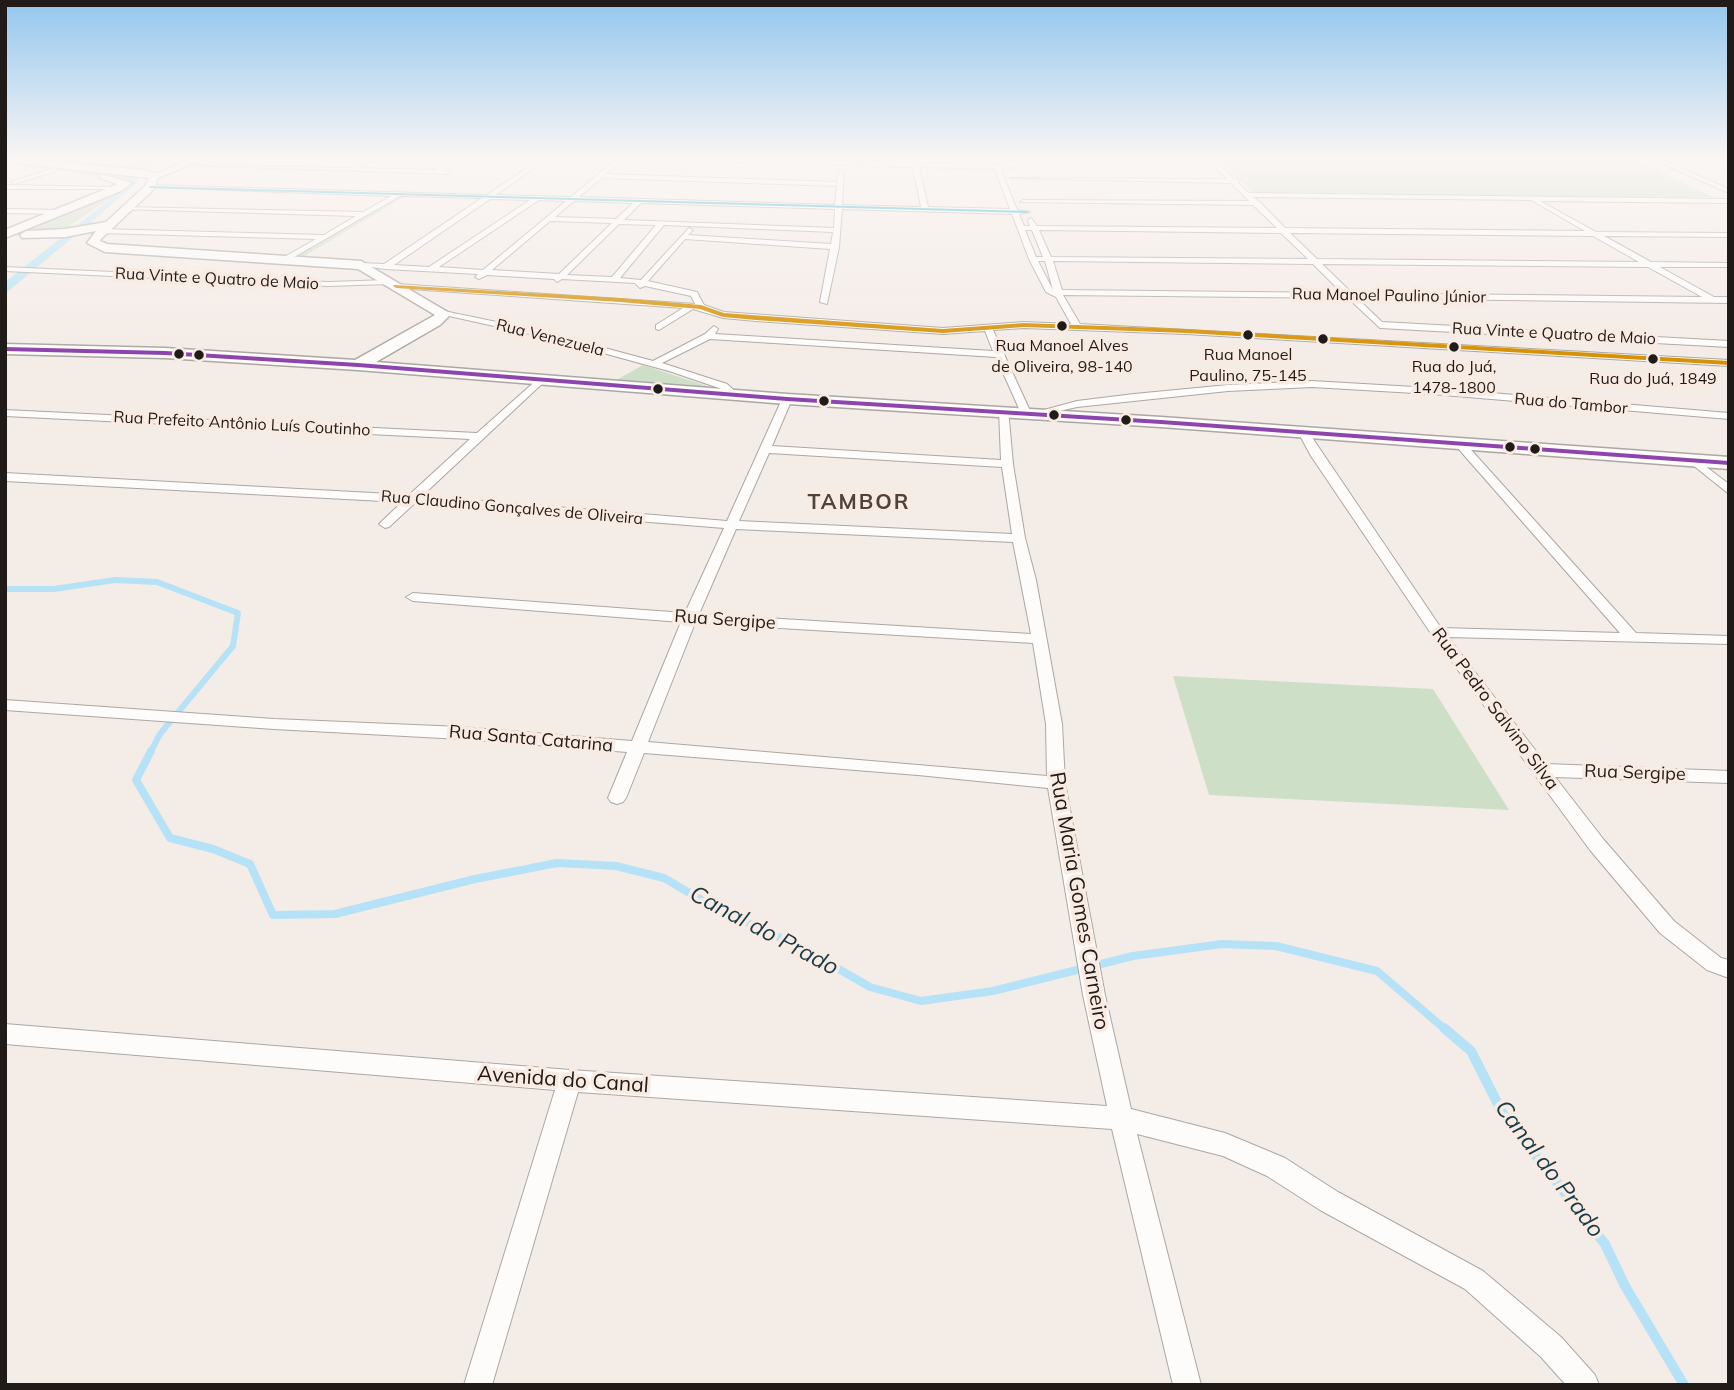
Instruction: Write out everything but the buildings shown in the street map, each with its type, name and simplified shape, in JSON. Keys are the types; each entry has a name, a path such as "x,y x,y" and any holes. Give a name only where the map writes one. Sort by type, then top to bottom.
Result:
{"main road":[{"path":"5,235 38,222"},
{"path":"108,222 101,228 93,243 105,248 296,259 381,273"},
{"path":"5,235 65,233 101,228"},
{"name":"Rua Venezuela","path":"381,273 444,313"},
{"path":"358,365 435,323 444,313"},
{"path":"5,349 165,353 358,365 787,398 1729,463"}],"street":[{"path":"296,259 351,222"},
{"path":"296,259 358,222"},
{"path":"381,273 455,222"},
{"path":"431,269 502,222"},
{"path":"482,274 546,222"},
{"path":"558,279 617,222 837,230"},
{"path":"824,302 837,222"},
{"path":"1018,222 1033,258 1077,327"},
{"path":"1031,222 1048,259 1057,295"},
{"path":"1277,222 1349,295"},
{"path":"1285,222 1373,303"},
{"path":"1573,222 1729,308"},
{"path":"614,280 662,223"},
{"path":"694,225 645,285 694,294 696,307"},
{"path":"101,228 325,237"},
{"path":"1021,228 1729,235"},
{"path":"682,237 835,247"},
{"path":"1033,258 1729,265"},
{"name":"Rua Vinte e Quatro de Maio","path":"9,269 328,284 381,273 431,269 645,285"},
{"path":"381,273 696,307 723,315 943,331 1024,325 1186,331 1729,363"},
{"name":"Rua Vinte e Quatro de Maio","path":"381,273 482,274"},
{"name":"Rua Vinte e Quatro de Maio","path":"558,279 614,280 645,285"},
{"name":"Rua Manoel Paulino Júnior","path":"1057,295 1364,295 1729,300"},
{"name":"Rua Vinte e Quatro de Maio","path":"1349,295 1380,325 1729,344"},
{"path":"659,327 696,307"},
{"name":"Rua Venezuela","path":"444,313 654,364 723,386 733,394"},
{"path":"654,364 708,336 723,315"},
{"path":"1389,318 1397,326"},
{"path":"801,342 812,322"},
{"path":"988,328 1032,413"},
{"path":"708,336 1000,354"},
{"path":"385,524 540,380"},
{"name":"Rua do Tambor","path":"1032,413 1077,404 1147,396 1228,388 1312,384 1432,391 1729,416"},
{"path":"617,799 691,618 787,398"},
{"name":"Rua Maria Gomes Carneiro","path":"1004,411 1007,464 1054,724 1056,783 1094,995 1121,1118 1187,1385"},
{"name":"Rua Prefeito Antônio Luís Coutinho","path":"5,413 478,436"},
{"name":"Rua Pedro Salvino Silva","path":"1303,432 1437,632 1597,845 1667,927 1721,967"},
{"path":"1460,444 1632,638"},
{"path":"765,449 1007,464"},
{"path":"1693,460 1729,490"},
{"name":"Rua Claudino Gonçalves de Oliveira","path":"5,477 414,499 733,525 1019,538"},
{"name":"Rua Sergipe","path":"413,597 691,618 1037,639"},
{"path":"1437,632 1729,640"},
{"name":"Rua Santa Catarina","path":"5,705 274,724 461,733 891,767 1056,783"},
{"name":"Rua Sergipe","path":"1541,770 1729,776"},
{"name":"Avenida do Canal","path":"5,1034 570,1081 1121,1118 1225,1145 1276,1167 1329,1201 1474,1280 1551,1346 1585,1385"},
{"path":"478,1385 570,1081"}],"green space":[{"path":"48,222 76,222 65,229 29,231"},
{"path":"353,222 362,222 301,258 292,258"},
{"path":"643,365 713,388 611,383"},
{"path":"1173,676 1433,689 1509,810 1209,795"}],"water":[{"path":"81,222 91,222 5,294 5,282"}],"waterway":[{"name":"Canal do Prado","path":"5,589 54,589 115,580 157,582 238,613 233,646 160,734 150,753"},
{"name":"Canal do Prado","path":"151,751 136,780 170,838 213,849 250,864 273,915 335,914 475,879 557,863 616,866 664,878 710,905 802,948 870,987 921,1001 993,991 1133,956 1222,944 1276,946 1377,971 1446,1030"},
{"name":"Canal do Prado","path":"1444,1028 1471,1051 1503,1114 1605,1244 1625,1286 1684,1385"}],"transit line":[{"path":"396,286 620,300 701,307 723,315 943,331 1024,325 1186,331 1729,363"},
{"path":"5,349 165,353 358,365 787,399 1161,422 1729,463"}],"place":[{"name":"Rua Manoel Alves de Oliveira, 98-140","path":"1062,326"},
{"name":"Rua Manoel Paulino, 75-145","path":"1248,335"},
{"name":"Rua do Juá, 1478-1800","path":"1454,347"},
{"name":"Rua do Juá, 1849","path":"1653,359"}],"district":[{"name":"TAMBOR","path":"859,503"}]}
